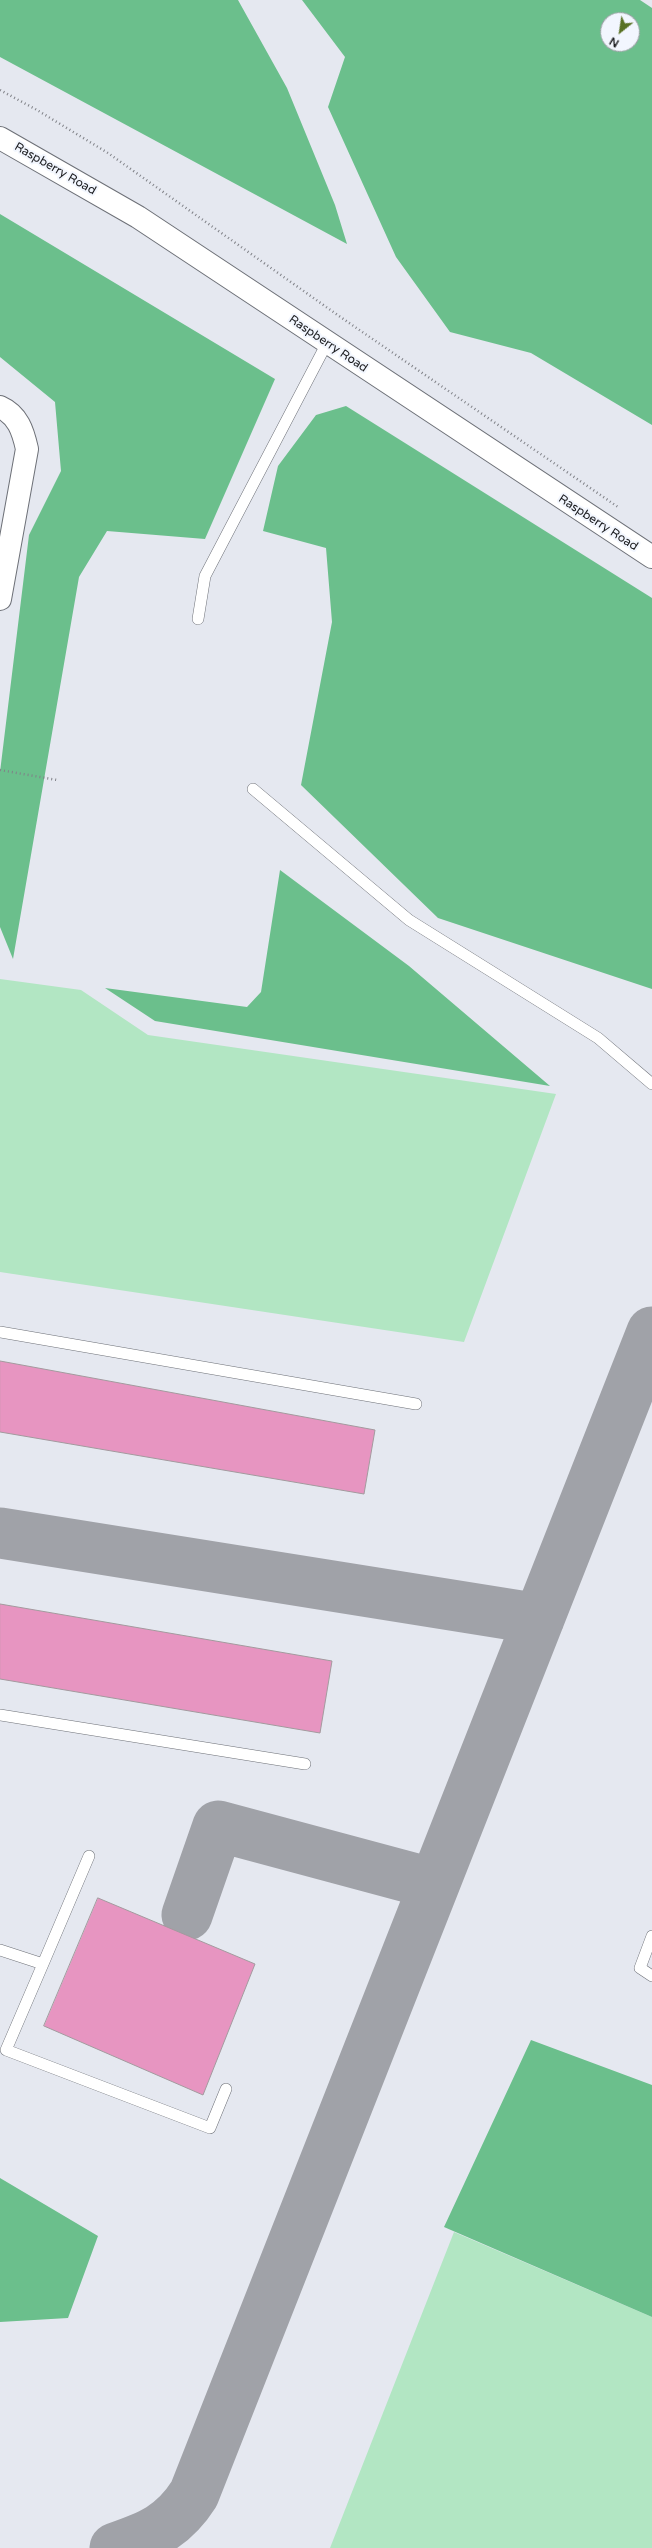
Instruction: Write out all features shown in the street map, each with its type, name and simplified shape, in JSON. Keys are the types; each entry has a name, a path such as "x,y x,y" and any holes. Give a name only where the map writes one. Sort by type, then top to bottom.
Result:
{"street":[{"name":"Raspberry Road","path":"0,138 138,217 652,557"},
{"path":"0,407 10,411 22,428 27,449 0,599"}],"lane":[{"path":"198,619 206,576 327,343"},
{"path":"253,789 409,920 598,1038 652,1084"},
{"path":"0,1332 416,1404"},
{"path":"0,1715 305,1764"},
{"path":"89,1856 6,2050 210,2128 226,2089"},
{"path":"652,1936 640,1968 652,1976"},
{"path":"0,1950 43,1964"}],"path":[{"path":"0,90 37,110 108,153 339,316 620,509"},
{"path":"0,770 57,780"}],"green space":[{"path":"0,0 238,0 287,88 335,205 347,244 0,57"},
{"path":"302,0 640,0 652,8 652,425 531,353 450,332 396,257 328,107 345,57"},
{"path":"0,214 275,379 205,539 107,531 79,577 13,959 0,927 0,772 29,535 61,471 55,402 0,357"},
{"path":"346,406 652,598 652,989 438,918 301,785 332,622 326,548 263,531 278,466 316,415"},
{"path":"280,870 409,966 550,1086 155,1021 105,988 247,1007 261,992"},
{"path":"0,979 81,990 148,1035 556,1094 464,1342 0,1272"},
{"path":"531,2040 652,2085 652,2317 444,2227"},
{"path":"0,2178 98,2236 68,2318 0,2322"},
{"path":"454,2232 652,2317 652,2548 330,2548"}],"building":[{"path":"0,1361 375,1430 364,1494 0,1432"},
{"path":"0,1604 332,1661 320,1733 0,1679"},
{"path":"98,1898 255,1964 203,2095 44,2026"}],"taxiway":[{"path":"115,2548 160,2529 178,2515 194,2494 652,1332"},
{"path":"0,1533 539,1619"},
{"path":"187,1915 218,1826 434,1884"}]}
